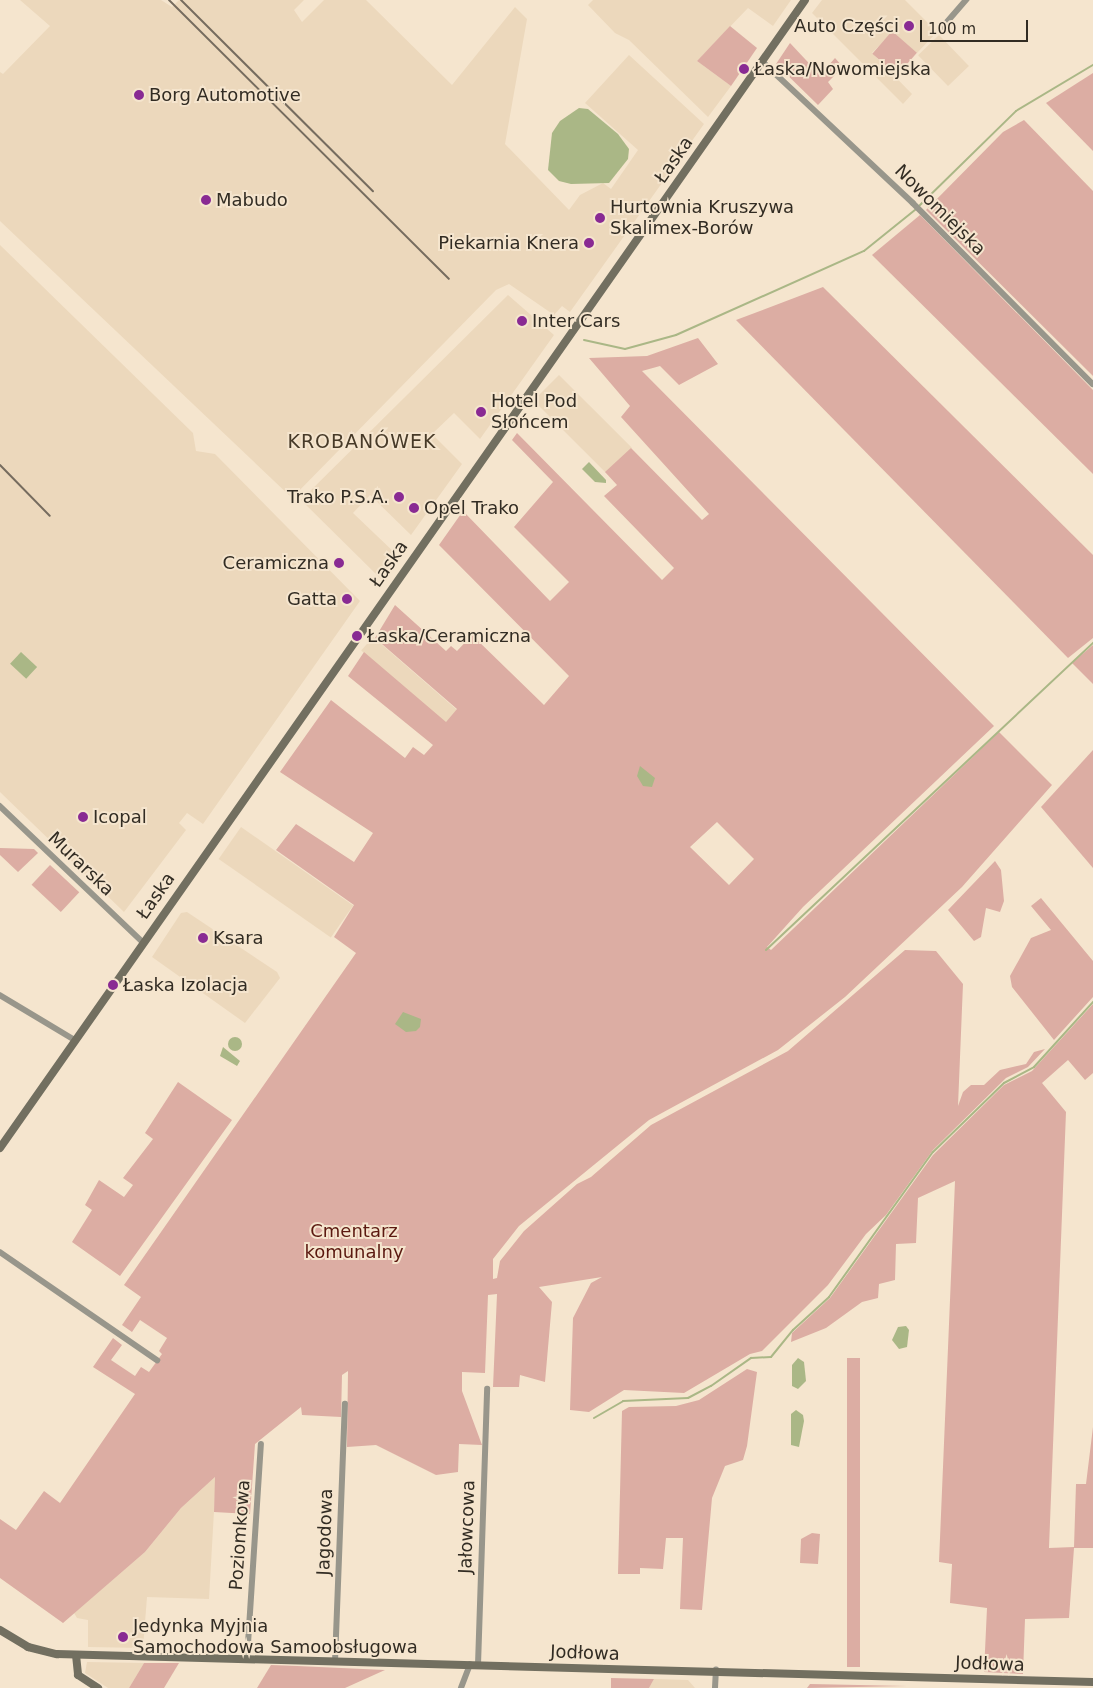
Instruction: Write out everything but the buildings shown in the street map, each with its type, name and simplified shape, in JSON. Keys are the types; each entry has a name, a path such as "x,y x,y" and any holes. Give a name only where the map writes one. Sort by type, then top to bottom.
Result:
{"main road":[{"name":"Łaska","path":"0,1148 805,0"},
{"name":"Jodłowa","path":"0,1630 36,1650 76,1655 716,1670 1093,1682"},
{"path":"76,1655 78,1675 98,1688"}],"street":[{"path":"940,30 966,0"},
{"name":"Nowomiejska","path":"762,61 913,202 1093,384"},
{"name":"Murarska","path":"0,806 143,942"},
{"path":"0,995 75,1040"},
{"path":"0,1252 157,1360"},
{"name":"Jałowcowa","path":"461,1688 474,1665 487,1389"},
{"name":"Jagodowa","path":"335,1662 345,1404"},
{"name":"Poziomkowa","path":"247,1658 260,1444"},
{"path":"715,1688 716,1670"}],"shaded area":[{"path":"20,0 161,0 172,7 179,0 304,0 294,10 302,22 324,0 366,0 452,85 515,7 527,19 505,144 569,210 580,195 603,183 611,189 638,150 585,103 629,55 704,124 570,312 562,306 554,315 509,284 496,290 292,498 0,221 0,72 3,74 50,26"},
{"path":"593,0 791,0 773,26 748,8 697,61 731,86 708,117 629,40 615,33 588,5"},
{"path":"822,0 905,0 937,32 917,53 892,32 872,53 912,94 903,104 812,13"},
{"path":"939,35 969,66 948,86 918,55"},
{"path":"579,108 588,109 618,134 629,149 628,159 609,183 571,184 559,181 548,170 552,133 560,121"},
{"path":"0,245 193,433 196,451 215,454 360,601 203,824 187,813 179,823 186,830 124,912 0,792"},
{"path":"508,295 554,335 480,439 454,413 432,434 462,464 411,535 370,495 353,513 397,555 381,579 301,500"},
{"path":"559,375 632,448 606,473 534,400"},
{"path":"589,462 606,480 606,483 595,482 582,469"},
{"path":"373,637 457,710 445,723 361,651"},
{"path":"21,652 37,667 26,679 10,664"},
{"path":"640,766 655,778 652,787 643,786 637,776"},
{"path":"241,827 353,906 331,938 219,859"},
{"path":"187,912 277,972 280,978 245,1023 152,957 181,913"},
{"path":"403,1012 421,1019 420,1027 416,1031 406,1032 395,1024"},
{"path":"232,1037 238,1037 242,1044 238,1051 232,1051 228,1047 228,1041"},
{"path":"223,1047 240,1061 237,1066 220,1056"},
{"path":"906,1326 909,1330 907,1347 899,1349 892,1340 898,1327"},
{"path":"798,1358 804,1362 806,1381 798,1389 792,1386 792,1365"},
{"path":"796,1410 803,1415 804,1421 799,1447 791,1445 791,1414"},
{"path":"216,1476 209,1599 147,1597 143,1648 88,1647 88,1620 77,1618 74,1613 145,1552 181,1508"},
{"path":"87,1662 144,1663 129,1688 108,1688 85,1673"},
{"path":"654,1679 688,1680 695,1688 649,1688"}],"green space":[{"path":"730,26 757,48 731,86 697,61"},
{"path":"892,31 917,53 897,75 872,54"},
{"path":"790,43 820,75 835,58 843,67 828,82 833,89 818,105 776,64"},
{"path":"1093,73 1093,151 1046,103"},
{"path":"1024,120 1093,191 1093,376 926,210 1003,132"},
{"path":"920,215 1093,390 1093,474 872,255"},
{"path":"823,287 1093,555 1093,638 1068,658 736,320"},
{"name":"Cmentarz komunalny","path":"698,338 718,364 679,385 660,366 642,371 994,726 803,907 767,947 771,950 999,732 1052,785 962,887 845,997 778,1050 649,1120 519,1226 493,1259 493,1279 497,1278 500,1261 524,1231 577,1184 591,1177 651,1125 788,1051 905,950 936,951 963,984 958,1106 963,1092 971,1085 984,1085 1000,1070 1026,1064 1034,1052 1045,1049 1028,1067 1006,1078 933,1150 886,1215 866,1234 828,1285 762,1351 750,1354 684,1393 624,1390 589,1412 570,1410 573,1318 591,1283 602,1277 539,1287 552,1302 545,1382 520,1375 519,1387 493,1387 497,1294 488,1295 485,1373 462,1372 462,1391 482,1445 459,1444 458,1472 436,1475 376,1445 347,1447 348,1371 342,1375 341,1417 302,1415 301,1407 255,1444 250,1514 214,1512 215,1477 181,1508 145,1552 63,1623 0,1578 0,1519 16,1530 44,1491 60,1503 135,1394 93,1367 113,1338 122,1345 111,1360 135,1376 141,1367 149,1372 162,1354 159,1351 167,1338 140,1320 132,1332 122,1325 141,1297 124,1285 356,953 334,937 354,905 276,850 296,824 354,862 373,833 280,772 331,700 405,758 413,747 424,755 433,745 348,676 364,652 446,722 457,709 375,638 395,605 446,651 451,646 457,651 472,635 544,705 569,676 439,545 463,511 550,601 569,582 514,527 553,482 512,440 517,433 662,580 674,568 604,496 617,485 605,472 631,448 702,520 709,514 621,417 630,406 589,358 647,356","holes":["717,822 754,859 729,885 690,847"]},
{"path":"1093,645 1093,684 1072,663"},
{"path":"1093,750 1093,868 1041,807"},
{"path":"0,848 34,849 38,853 18,872 0,855"},
{"path":"995,861 1001,870 1004,901 1000,912 986,908 981,937 974,941 948,910"},
{"path":"50,865 79,892 61,912 32,885"},
{"path":"1041,898 1093,961 1093,997 1054,1040 1012,987 1010,976 1031,938 1051,930 1031,906"},
{"path":"1093,1004 1093,1073 1085,1080 1068,1060 1042,1083 1066,1112 1049,1548 1074,1547 1076,1484 1086,1484 1093,1427 1093,1548 1074,1548 1069,1618 1025,1619 1023,1674 984,1672 987,1608 950,1603 952,1564 939,1562 955,1181 918,1198 916,1243 896,1244 895,1280 879,1284 878,1298 862,1302 826,1328 791,1342 792,1333 830,1298 933,1155 1004,1085 1032,1071"},
{"path":"178,1082 232,1120 120,1276 72,1242 92,1210 85,1205 99,1180 124,1197 133,1185 123,1178 153,1139 145,1133"},
{"path":"847,1358 860,1358 860,1667 847,1667"},
{"path":"747,1369 757,1372 747,1446 743,1460 725,1466 712,1498 702,1610 680,1609 683,1538 666,1538 663,1569 640,1568 640,1574 618,1574 622,1411 629,1407 676,1406 699,1400"},
{"path":"812,1533 820,1534 818,1564 800,1563 801,1539"},
{"path":"144,1663 179,1663 164,1688 129,1688"},
{"path":"271,1665 385,1670 345,1688 257,1688"},
{"path":"611,1678 654,1679 649,1688 611,1688"},
{"path":"810,1684 907,1686 807,1688"}],"waterway":[{"path":"919,206 1016,111 1093,65"},
{"path":"584,340 625,349 676,335 864,251 916,209"},
{"path":"766,950 1093,643"},
{"path":"594,1418 623,1401 688,1398 711,1386 751,1358 771,1357 793,1330 829,1297 933,1152 1004,1083 1034,1067 1093,1002"}],"railway":[{"path":"169,0 449,279"},
{"path":"181,0 373,191"},
{"path":"0,465 50,516"}],"place":[{"name":"Auto Części","path":"909,26"},
{"name":"Łaska/Nowomiejska","path":"744,69"},
{"name":"Borg Automotive","path":"139,95"},
{"name":"Mabudo","path":"206,200"},
{"name":"Hurtownia Kruszywa Skalimex-Borów","path":"600,218"},
{"name":"Piekarnia Knera","path":"589,243"},
{"name":"Inter Cars","path":"522,321"},
{"name":"Hotel Pod Słońcem","path":"481,412"},
{"name":"Trako P.S.A.","path":"399,497"},
{"name":"Opel Trako","path":"414,508"},
{"name":"Ceramiczna","path":"339,563"},
{"name":"Gatta","path":"347,599"},
{"name":"Łaska/Ceramiczna","path":"357,636"},
{"name":"Icopal","path":"83,817"},
{"name":"Ksara","path":"203,938"},
{"name":"Łaska Izolacja","path":"113,985"},
{"name":"Jedynka Myjnia Samochodowa Samoobsługowa","path":"123,1637"}],"district":[{"name":"KROBANÓWEK","path":"362,442"}]}
